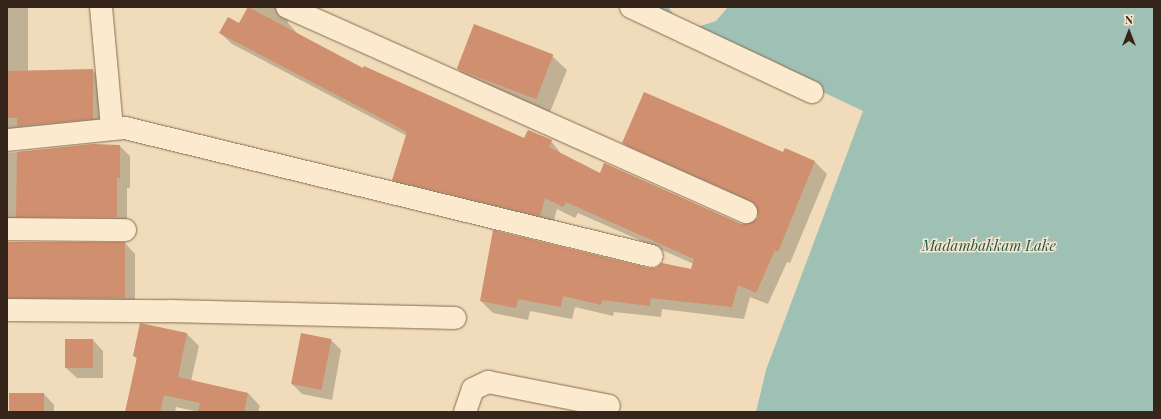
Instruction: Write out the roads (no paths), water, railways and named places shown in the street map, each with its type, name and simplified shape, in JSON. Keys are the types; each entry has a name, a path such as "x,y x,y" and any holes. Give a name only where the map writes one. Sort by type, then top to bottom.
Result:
{"street":[{"path":"101,7 112,130"},
{"path":"287,7 746,212"},
{"path":"631,7 812,92"},
{"path":"7,140 125,128 652,256"},
{"path":"7,228 125,230"},
{"path":"7,310 169,311 455,318"},
{"path":"465,412 473,389 488,382 609,406"}],"water":[{"name":"Madambakkam Lake","path":"643,7 668,7 676,18 697,27 716,21 728,7 1154,7 1154,412 756,412 766,370 863,111"}]}
